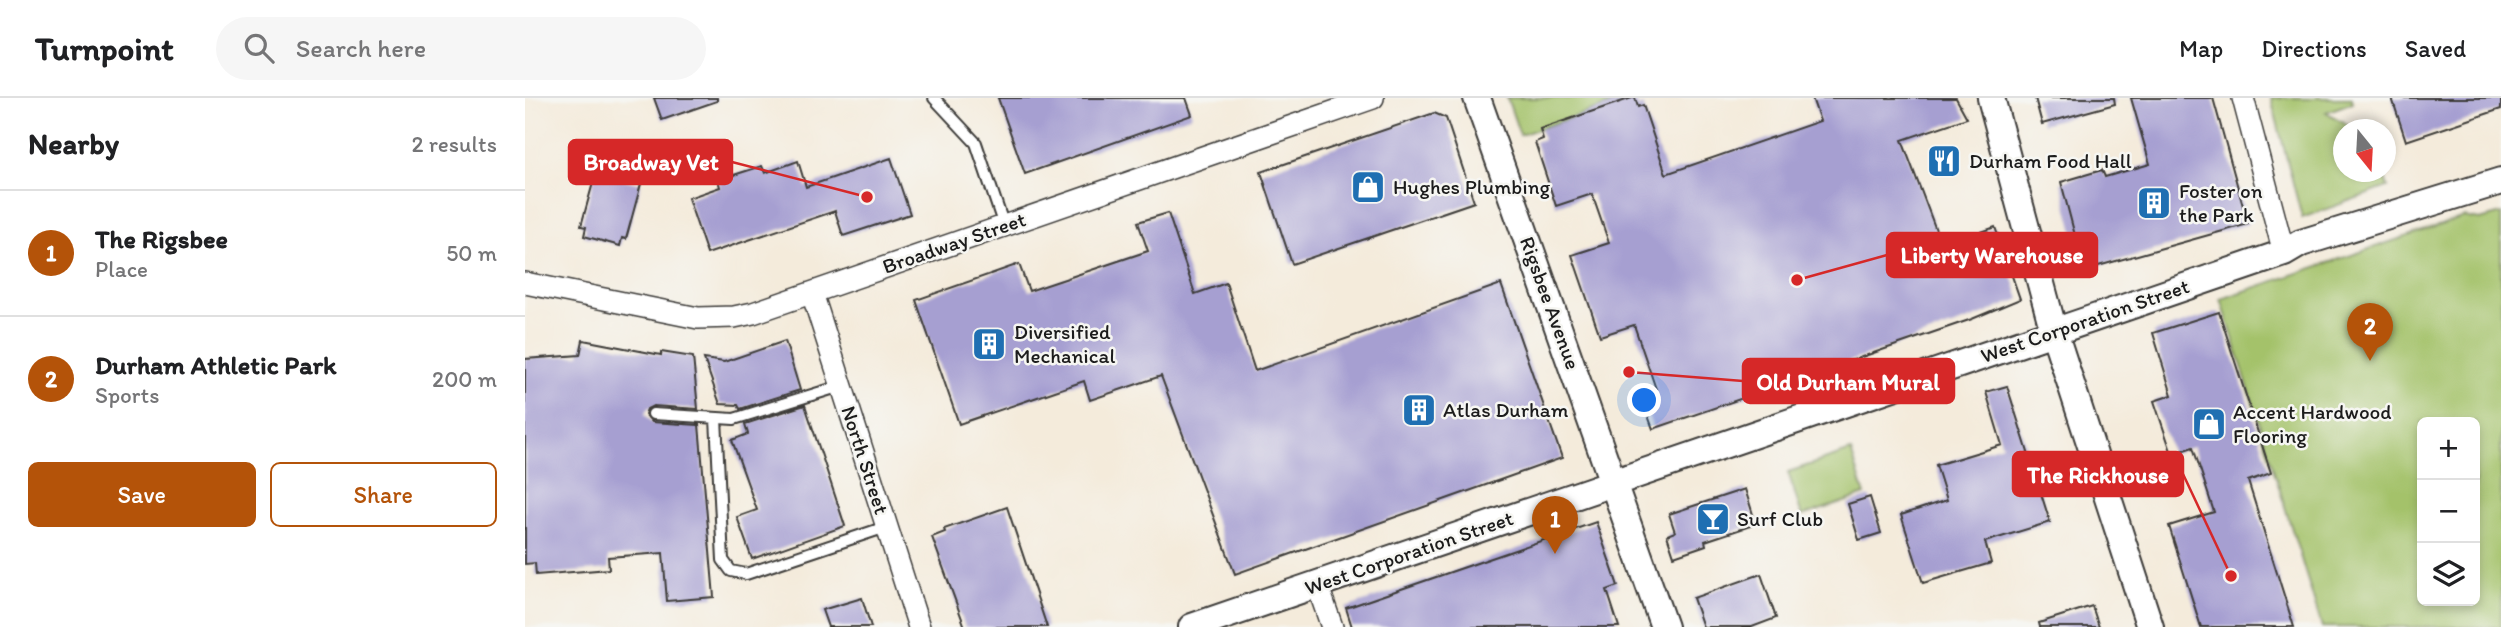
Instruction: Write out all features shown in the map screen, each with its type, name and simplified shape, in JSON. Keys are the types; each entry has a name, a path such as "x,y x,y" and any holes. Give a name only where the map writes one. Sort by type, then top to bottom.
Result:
{"street":[{"name":"Broadway Street","path":"525,283 698,318 734,317 753,313 1373,98"},
{"name":"Rigsbee Avenue","path":"1477,98 1664,627"},
{"path":"1991,98 2055,332 2150,627"},
{"path":"2243,98 2284,253"},
{"name":"West Corporation Street","path":"1192,627 2284,253 2301,243 2501,181"},
{"name":"North Street","path":"812,293 919,627"},
{"path":"1317,584 1332,627"}],"lane":[{"path":"934,98 976,143 1004,226"},
{"path":"653,414 734,419 841,386"},
{"path":"716,418 723,560 731,572 746,574 886,527"}],"green space":[{"path":"1507,98 1631,98 1520,135"},
{"path":"2271,98 2352,98 2353,102 2326,112 2338,119 2333,119 2333,182 2386,182 2388,187 2302,218"},
{"path":"2501,214 2501,627 2322,627 2221,299 2464,217 2480,220"},
{"path":"1851,451 1865,495 1802,516 1788,472"}],"building":[{"path":"654,98 717,98 717,101 662,120"},
{"path":"998,98 1186,98 1192,115 1025,174"},
{"path":"1635,98 1638,107 1643,105 1666,174 1820,121 1812,98 1956,98 1967,118 1902,140 1942,246 1995,227 2020,299 1972,319 1653,429 1640,394 1656,389 1634,325 1600,336 1572,255 1609,243 1592,194 1556,206 1535,142 1543,139 1540,129"},
{"path":"2035,98 2114,98 2115,104 2042,124"},
{"name":"Foster on the Park","path":"2131,98 2213,98 2248,224 2084,270 2061,182 2102,170 2105,177 2150,164"},
{"path":"2392,98 2501,98 2501,109 2406,141"},
{"name":"Hughes Plumbing","path":"1434,113 1446,118 1474,202 1292,264 1261,172"},
{"path":"891,158 910,214 843,236 835,211 707,254 688,198 720,187 718,180 762,166 765,173 798,161 806,187"},
{"path":"596,172 641,184 626,239 622,238 620,246 584,236 586,227 581,226"},
{"path":"1168,213 1195,294 1226,283 1255,371 1501,284 1562,458 1235,574 1161,376 1090,400 1084,381 959,424 916,300 1019,264 1029,291 1148,251 1138,222"},
{"path":"2219,312 2271,473 2248,481 2294,627 2201,627 2169,526 2214,512 2193,447 2172,454 2154,401 2172,395 2153,333"},
{"path":"583,340 661,355 661,352 693,357 698,409 653,406 647,409 645,414 652,422 699,425 714,597 667,601 663,553 608,557 609,569 536,575 535,563 525,564 525,359 580,355"},
{"path":"785,341 800,390 740,409 738,405 720,404 704,359 724,362"},
{"path":"2007,386 2050,522 1985,542 1991,563 1923,583 1901,515 1947,500 1936,465 2002,445 1986,392"},
{"path":"805,405 845,526 752,559 737,517 757,510 732,440 748,434 745,424"},
{"name":"Surf Club","path":"1745,489 1756,524 1705,541 1706,545 1674,556 1667,535 1675,532 1669,514"},
{"path":"1870,497 1881,533 1859,540 1848,504"},
{"path":"1007,507 1047,627 965,627 932,537 945,532 944,529"},
{"path":"1596,522 1618,586 1607,590 1619,627 1352,627 1346,608"},
{"path":"1761,574 1776,618 1752,627 1703,627 1693,598"},
{"path":"862,598 871,627 828,627 822,610"},
{"path":"2092,606 2099,627 2040,627 2039,623"}],"place":[{"name":"Durham Food Hall","path":"1944,161"},
{"name":"Hughes Plumbing","path":"1368,187"},
{"name":"Broadway Vet","path":"867,197"},
{"name":"Foster on the Park","path":"2154,203"},
{"name":"Liberty Warehouse","path":"1797,280"},
{"name":"Diversified Mechanical","path":"989,344"},
{"name":"Durham Athletic Park","path":"2370,361"},
{"name":"Old Durham Mural","path":"1629,372"},
{"name":"Atlas Durham","path":"1419,410"},
{"name":"Accent Hardwood Flooring","path":"2209,424"},
{"name":"Surf Club","path":"1713,519"},
{"name":"The Rigsbee","path":"1555,554"},
{"name":"The Rickhouse","path":"2231,576"}]}
